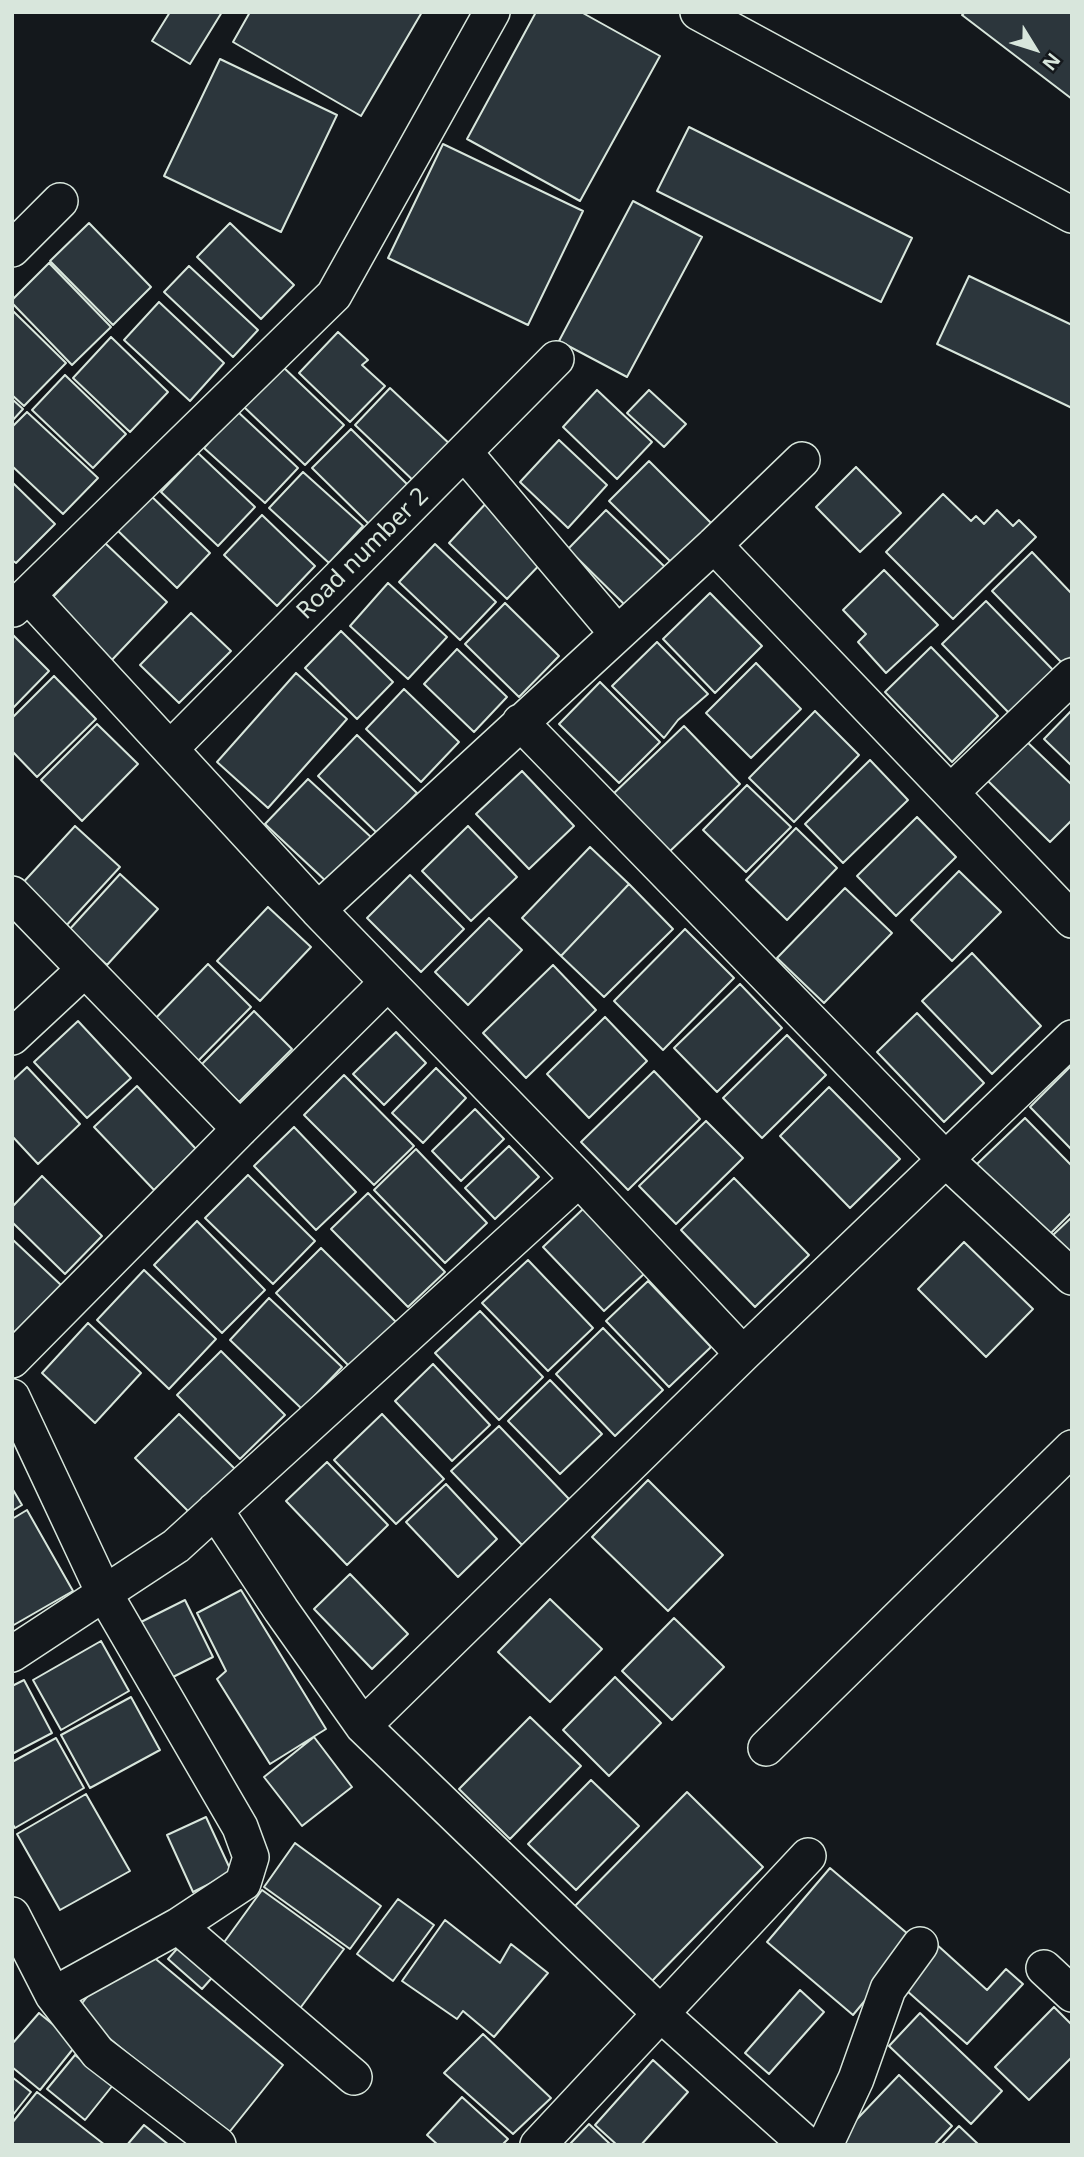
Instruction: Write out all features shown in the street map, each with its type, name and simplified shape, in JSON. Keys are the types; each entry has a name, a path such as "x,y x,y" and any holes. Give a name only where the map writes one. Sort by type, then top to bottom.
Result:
{"street":[{"path":"492,12 334,296 20,602 170,749 318,911 579,1179 743,1354"},
{"path":"698,12 1072,215"},
{"path":"12,249 60,201"},
{"name":"Road number 2","path":"170,749 556,359"},
{"path":"464,452 617,633"},
{"path":"318,911 714,545 802,460"},
{"path":"714,545 1072,920"},
{"path":"951,792 1072,676"},
{"path":"520,722 946,1159 1072,1278"},
{"path":"12,894 240,1129"},
{"path":"12,1037 84,970"},
{"path":"12,1360 387,983"},
{"path":"363,1726 743,1354 1072,1038"},
{"path":"12,1654 176,1546 579,1179"},
{"path":"12,1397 104,1593 240,1827 251,1857 243,1883 178,1926 53,1995"},
{"path":"766,1748 1072,1448"},
{"path":"215,1510 363,1726 661,2014 807,2145"},
{"path":"538,2145 808,1856"},
{"path":"12,1915 53,1995 98,2053 218,2145"},
{"path":"178,1926 354,2077"},
{"path":"825,2145 856,2079 888,1989 920,1945"},
{"path":"1044,1968 1072,1994"}],"building":[{"path":"170,12 222,12 190,64 152,41"},
{"path":"250,12 422,12 361,116 233,42"},
{"path":"536,12 581,12 660,56 580,201 467,139"},
{"path":"965,12 1072,12 1072,99 962,15"},
{"path":"220,59 337,115 281,232 164,176"},
{"path":"689,127 912,238 881,302 657,191"},
{"path":"443,144 583,211 528,325 388,258"},
{"path":"633,201 702,237 627,377 559,341"},
{"path":"89,223 151,287 113,325 50,261"},
{"path":"230,223 294,285 261,319 197,257"},
{"path":"49,263 111,327 72,365 12,303"},
{"path":"189,266 258,330 233,357 164,292"},
{"path":"969,276 1072,325 1072,408 937,344"},
{"path":"159,302 224,363 190,401 124,340"},
{"path":"12,310 66,363 24,406 12,395"},
{"path":"338,332 368,360 362,365 385,386 350,422 299,373"},
{"path":"111,337 168,392 130,432 73,378"},
{"path":"282,366 344,425 305,465 244,407"},
{"path":"65,375 126,434 93,468 32,410"},
{"path":"390,388 453,447 418,485 355,425"},
{"path":"597,390 652,442 617,479 563,427"},
{"path":"649,390 686,424 664,447 627,413"},
{"path":"12,399 23,409 12,421"},
{"path":"237,411 298,468 265,503 204,448"},
{"path":"27,412 98,478 63,514 12,466 12,427"},
{"path":"351,429 411,488 373,528 312,468"},
{"path":"559,440 607,485 568,528 520,482"},
{"path":"198,453 255,507 218,546 161,492"},
{"path":"649,461 713,525 674,565 609,501"},
{"path":"856,467 901,513 860,552 816,507"},
{"path":"303,472 363,526 329,563 269,508"},
{"path":"12,482 55,524 16,563 12,560"},
{"path":"147,492 210,553 177,588 114,527"},
{"path":"943,494 971,521 976,516 984,524 997,510 1013,526 1019,520 1036,537 953,619 886,552"},
{"path":"489,500 547,557 507,599 449,543"},
{"path":"606,510 667,569 628,608 568,549"},
{"path":"262,515 315,566 277,606 224,555"},
{"path":"105,543 167,602 110,662 48,602"},
{"path":"435,544 496,602 460,640 399,582"},
{"path":"1032,552 1072,594 1072,656 1063,664 992,591"},
{"path":"884,570 938,625 886,673 858,642 866,634 843,610"},
{"path":"388,583 447,637 408,679 350,626"},
{"path":"710,593 762,646 715,693 663,639"},
{"path":"986,601 1054,671 1010,714 942,644"},
{"path":"505,603 559,656 519,697 465,644"},
{"path":"191,613 231,651 179,703 140,665"},
{"path":"341,631 393,682 357,719 305,668"},
{"path":"12,634 49,671 12,709"},
{"path":"657,642 708,694 678,720 664,738 612,686"},
{"path":"931,647 998,716 952,762 885,692"},
{"path":"457,649 507,697 474,732 424,684"},
{"path":"756,663 801,709 751,758 706,713"},
{"path":"296,673 347,719 268,808 217,762"},
{"path":"54,676 96,719 37,777 12,751 12,718"},
{"path":"600,682 660,742 619,783 559,724"},
{"path":"404,689 459,742 421,782 366,729"},
{"path":"1072,710 1072,766 1044,739"},
{"path":"815,711 859,755 794,822 749,778"},
{"path":"97,724 138,764 82,821 41,780"},
{"path":"684,726 740,784 667,854 611,796"},
{"path":"357,735 417,793 378,834 318,776"},
{"path":"1025,740 1072,785 1072,820 1050,842 986,779"},
{"path":"870,760 908,800 843,863 805,824"},
{"path":"522,771 574,826 529,869 476,814"},
{"path":"308,779 372,838 329,884 265,824"},
{"path":"747,785 791,827 746,872 703,830"},
{"path":"917,817 956,857 896,916 857,876"},
{"path":"75,826 120,867 64,928 19,887"},
{"path":"468,826 517,877 471,921 422,871"},
{"path":"796,828 837,868 787,920 746,880"},
{"path":"590,847 629,884 561,956 522,918"},
{"path":"959,871 1001,912 952,961 911,920"},
{"path":"120,874 158,909 107,965 69,930"},
{"path":"410,875 464,929 421,972 367,918"},
{"path":"629,884 673,929 604,997 561,956"},
{"path":"845,888 892,933 824,1003 777,958"},
{"path":"268,907 311,947 260,1001 217,961"},
{"path":"489,918 522,950 468,1005 435,972"},
{"path":"685,929 734,978 663,1050 614,1001"},
{"path":"972,953 1041,1026 992,1074 922,1001"},
{"path":"208,964 251,1007 195,1064 152,1022"},
{"path":"553,965 596,1010 526,1078 483,1033"},
{"path":"740,984 782,1028 717,1092 674,1048"},
{"path":"254,1011 292,1049 239,1102 201,1065"},
{"path":"917,1013 984,1083 944,1122 877,1052"},
{"path":"605,1017 647,1061 589,1118 547,1074"},
{"path":"78,1021 131,1078 87,1118 34,1062"},
{"path":"396,1032 426,1063 384,1105 353,1074"},
{"path":"787,1035 826,1075 762,1138 723,1098"},
{"path":"1072,1065 1072,1150 1030,1107"},
{"path":"27,1067 80,1124 38,1164 12,1136 12,1081"},
{"path":"436,1068 466,1098 423,1143 392,1113"},
{"path":"654,1071 700,1119 628,1190 581,1142"},
{"path":"344,1075 414,1146 374,1185 304,1115"},
{"path":"137,1086 196,1149 154,1190 94,1127"},
{"path":"829,1087 900,1159 850,1208 780,1136"},
{"path":"475,1109 504,1139 461,1181 432,1151"},
{"path":"1025,1118 1072,1166 1072,1212 1047,1237 976,1165"},
{"path":"706,1121 743,1158 676,1224 639,1186"},
{"path":"294,1127 356,1192 316,1230 254,1166"},
{"path":"509,1146 539,1177 495,1219 465,1188"},
{"path":"416,1149 487,1223 445,1263 374,1190"},
{"path":"248,1175 315,1241 273,1284 205,1218"},
{"path":"42,1176 102,1236 65,1274 12,1222 12,1207"},
{"path":"734,1178 809,1255 755,1307 681,1230"},
{"path":"368,1193 445,1272 408,1307 331,1229"},
{"path":"584,1208 645,1273 604,1311 543,1247"},
{"path":"1072,1217 1072,1254 1053,1235"},
{"path":"197,1221 265,1290 222,1333 154,1265"},
{"path":"12,1239 61,1285 12,1336"},
{"path":"964,1242 1033,1309 986,1357 918,1289"},
{"path":"321,1248 397,1323 352,1369 276,1293"},
{"path":"528,1260 593,1328 548,1371 482,1303"},
{"path":"144,1270 216,1339 169,1389 97,1320"},
{"path":"648,1281 711,1347 669,1387 606,1321"},
{"path":"269,1298 342,1367 302,1409 230,1340"},
{"path":"480,1311 543,1377 499,1420 435,1353"},
{"path":"88,1323 141,1373 95,1423 42,1373"},
{"path":"603,1328 663,1390 615,1436 556,1374"},
{"path":"221,1351 285,1415 240,1459 177,1395"},
{"path":"433,1364 490,1425 452,1461 395,1401"},
{"path":"550,1380 602,1434 560,1474 508,1421"},
{"path":"179,1414 235,1469 191,1514 135,1458"},
{"path":"382,1414 444,1479 396,1524 334,1460"},
{"path":"499,1426 569,1499 522,1545 451,1471"},
{"path":"327,1462 388,1525 347,1565 286,1501"},
{"path":"648,1480 723,1555 668,1611 592,1537"},
{"path":"446,1484 497,1539 458,1577 406,1522"},
{"path":"12,1488 22,1505 12,1511"},
{"path":"27,1510 73,1591 12,1626 12,1519"},
{"path":"350,1574 408,1634 372,1669 314,1609"},
{"path":"241,1590 326,1729 270,1764 217,1679 226,1671 197,1613"},
{"path":"550,1599 602,1649 550,1702 498,1652"},
{"path":"185,1600 213,1657 169,1679 141,1622"},
{"path":"674,1618 724,1667 672,1720 622,1671"},
{"path":"101,1641 129,1691 61,1730 33,1680"},
{"path":"615,1677 661,1723 609,1776 563,1730"},
{"path":"24,1680 52,1733 12,1754 12,1686"},
{"path":"131,1697 160,1750 90,1788 61,1735"},
{"path":"530,1717 581,1766 510,1839 459,1789"},
{"path":"314,1737 352,1787 302,1826 264,1777"},
{"path":"56,1738 84,1788 15,1828 12,1823 12,1762"},
{"path":"591,1780 639,1826 576,1890 528,1844"},
{"path":"687,1792 763,1867 652,1981 575,1906"},
{"path":"86,1794 130,1871 60,1910 17,1834"},
{"path":"206,1817 232,1873 193,1892 167,1835"},
{"path":"295,1843 381,1906 350,1949 264,1887"},
{"path":"830,1868 915,1940 853,2015 767,1942"},
{"path":"262,1890 344,1949 298,2011 217,1952"},
{"path":"398,1899 434,1925 393,1981 357,1954"},
{"path":"445,1920 500,1963 511,1944 548,1973 494,2037 463,2011 457,2019 402,1981"},
{"path":"183,1942 217,1972 202,1989 168,1959"},
{"path":"935,1943 987,1990 1006,1969 1023,1984 967,2044 898,1983"},
{"path":"151,1955 283,2065 227,2135 76,2011 90,1993"},
{"path":"800,1990 824,2012 769,2074 745,2053"},
{"path":"1054,2007 1072,2025 1072,2057 1029,2100 995,2067"},
{"path":"39,2013 77,2044 40,2090 12,2067 12,2044"},
{"path":"920,2013 1002,2091 971,2124 889,2046"},
{"path":"483,2034 551,2098 513,2134 444,2073"},
{"path":"75,2055 113,2085 85,2120 47,2089"},
{"path":"653,2060 688,2092 641,2145 617,2145 595,2125"},
{"path":"899,2075 952,2126 934,2145 844,2145 838,2139"},
{"path":"12,2077 31,2092 12,2116"},
{"path":"37,2092 105,2145 12,2145 12,2123"},
{"path":"462,2097 508,2139 502,2145 438,2145 427,2135"},
{"path":"589,2124 611,2145 569,2145"},
{"path":"144,2125 169,2145 127,2145"},
{"path":"959,2126 979,2145 941,2145"}]}
